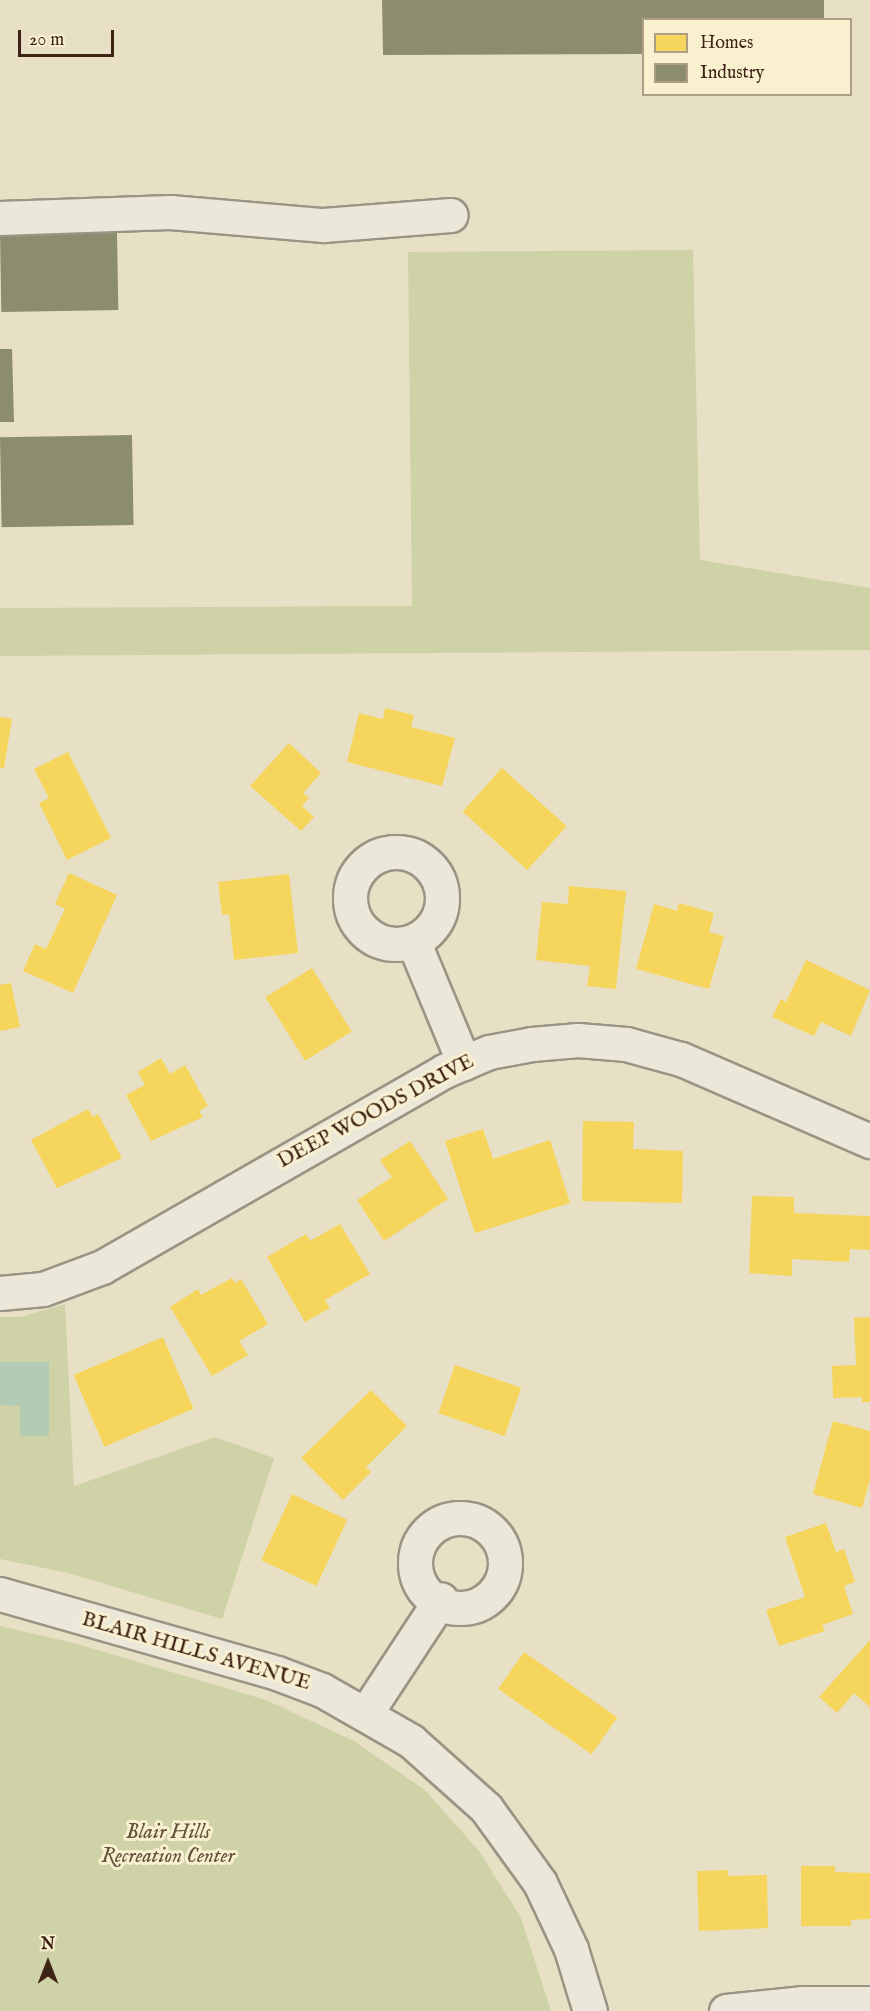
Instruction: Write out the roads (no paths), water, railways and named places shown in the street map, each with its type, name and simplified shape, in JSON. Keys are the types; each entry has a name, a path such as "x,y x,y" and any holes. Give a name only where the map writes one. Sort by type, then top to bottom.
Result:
{"street":[{"path":"0,218 171,212 323,225 451,215"},
{"path":"414,943 464,1063"},
{"name":"DEEP WOODS DRIVE","path":"0,1293 43,1289 102,1267 464,1063 489,1052 532,1044 578,1040 626,1044 681,1059 870,1141"},
{"name":"BLAIR HILLS AVENUE","path":"0,1594 277,1673 322,1690 366,1713 411,1741 451,1773 514,1846 553,1907 571,1949 590,2011"},
{"path":"366,1713 441,1599"},
{"path":"726,2011 804,2003 870,2003"}],"park label":[{"name":"Blair Hills Recreation Center","path":"168,1845"}]}
